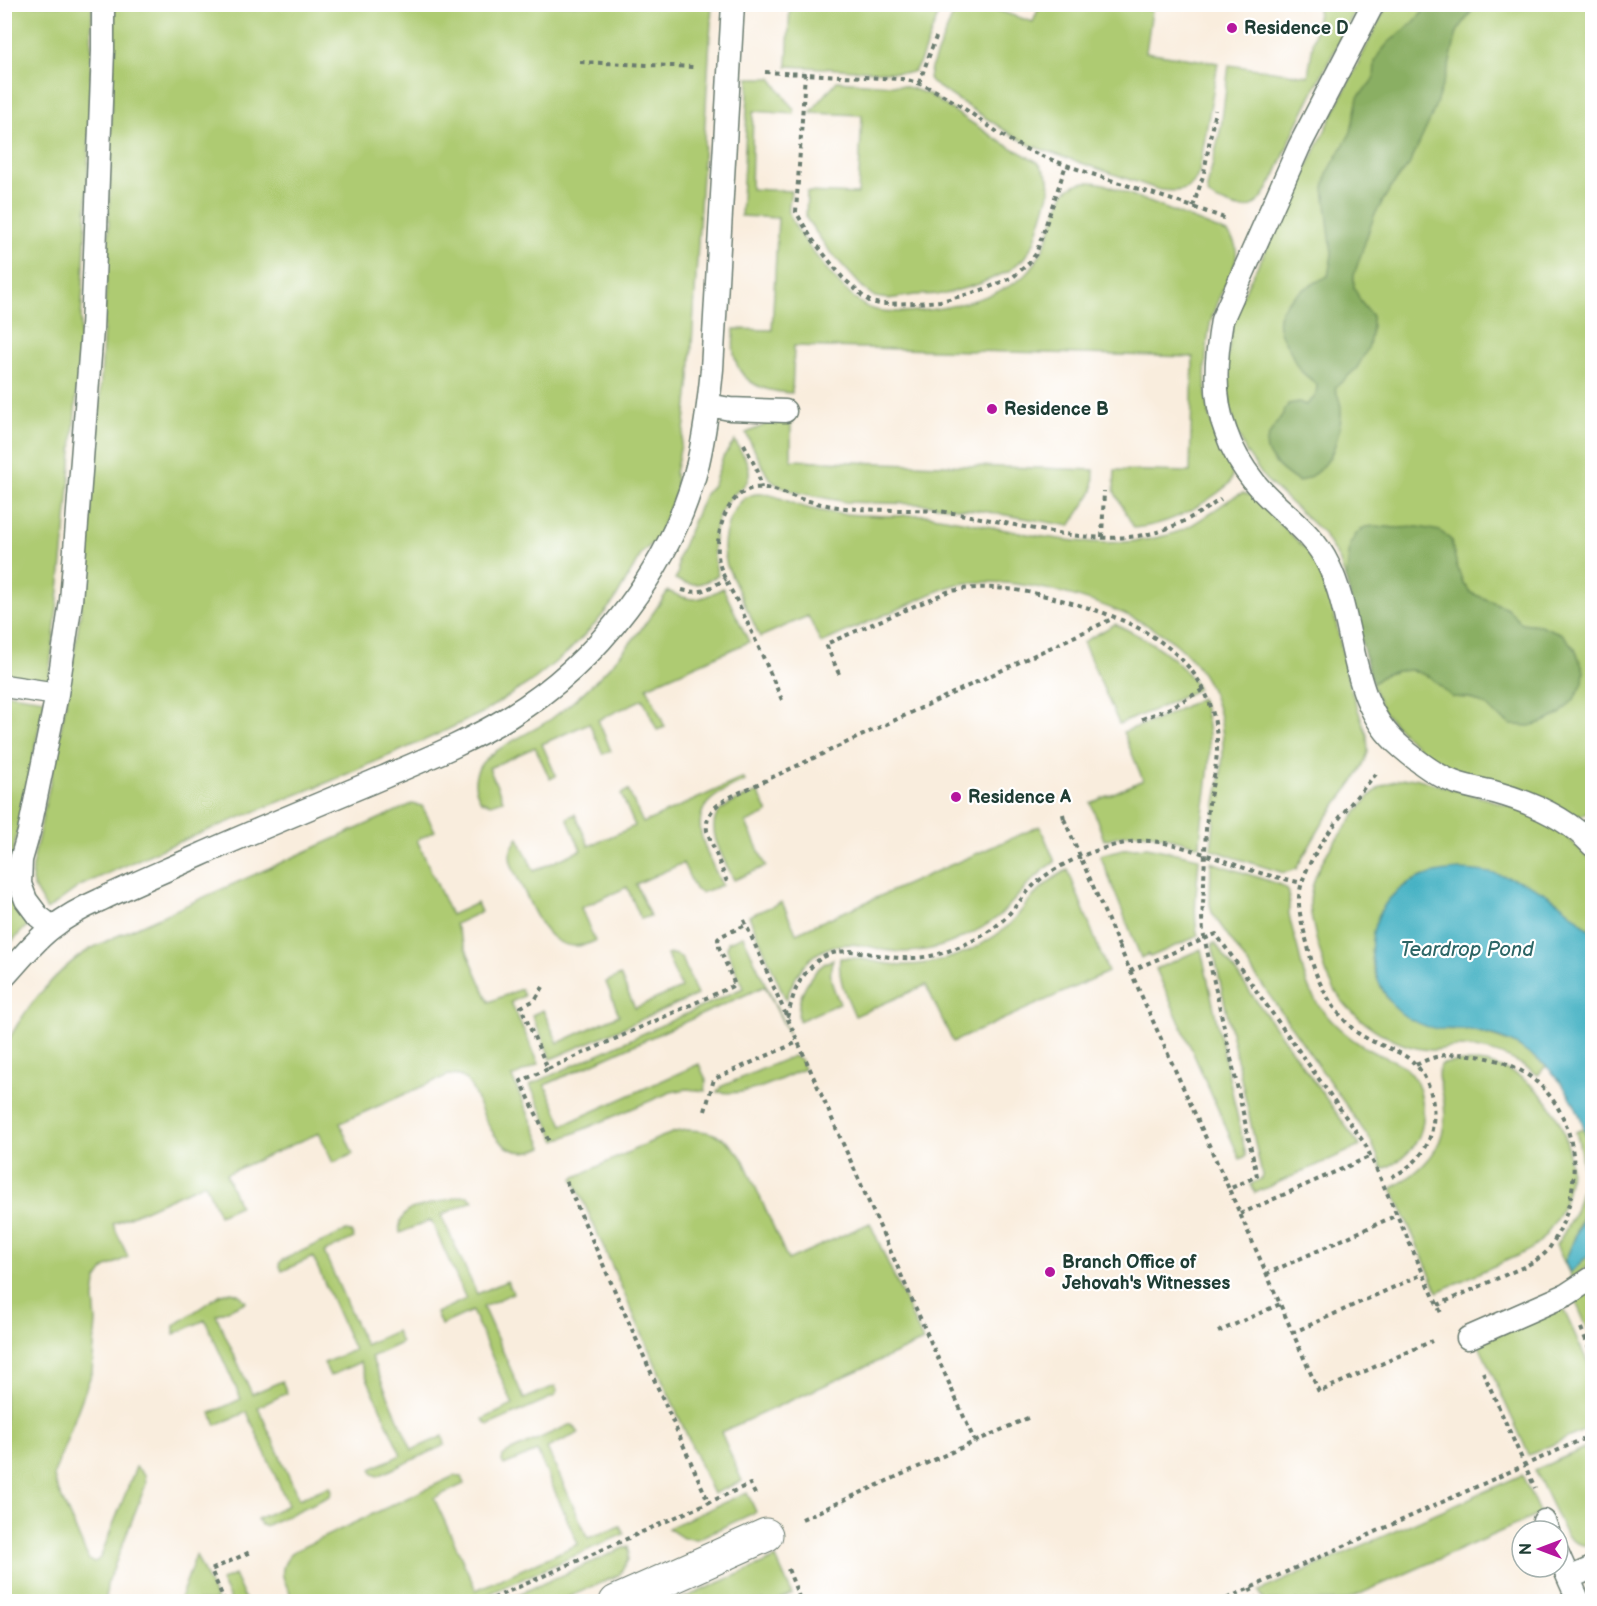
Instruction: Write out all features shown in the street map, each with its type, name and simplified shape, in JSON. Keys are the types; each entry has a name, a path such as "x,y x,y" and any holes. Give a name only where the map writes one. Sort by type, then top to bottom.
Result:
{"street":[{"path":"616,1602 766,1535"}],"lane":[{"path":"52,927 38,916 27,900 20,884 21,860 29,832 57,694 71,601 93,330 104,51 103,4"},
{"path":"4,977 52,927 114,892 447,749 510,717 577,665 617,621 643,587 660,560 698,465 708,405 733,4"},
{"path":"1373,4 1299,147 1222,320 1217,371 1220,414 1232,448 1253,480 1318,545 1335,578 1367,698 1387,734 1400,747 1452,782 1534,805 1572,827 1593,845"},
{"path":"708,405 730,409 785,411"},
{"path":"4,686 57,694"},
{"path":"1468,1338 1566,1295 1593,1278"},
{"path":"1570,1578 1593,1568"},
{"path":"1569,1579 1579,1602"}],"path":[{"path":"919,83 936,37"},
{"path":"580,62 902,79 919,83 954,103 995,132 1026,149 1066,165 1262,232"},
{"path":"805,74 796,212 812,239 842,277 871,302 880,304 940,301 985,289 1013,277 1036,254 1066,165"},
{"path":"1193,207 1204,173 1215,110"},
{"path":"782,700 726,579 718,556 720,532 727,510 747,491 756,488 768,489 833,506 925,510 1080,536 1127,537 1154,533 1181,523 1253,480"},
{"path":"1102,537 1104,491"},
{"path":"839,674 826,644 959,589 990,588 1028,593 1095,610 1115,618 1146,632 1170,648 1198,678 1212,712 1217,739 1216,767 1207,817 1202,917 1257,1176 1229,1189"},
{"path":"727,882 707,831 708,817 716,806 730,797 1115,618"},
{"path":"1142,719 1170,708 1204,689"},
{"path":"1388,1179 1405,1170 1426,1147 1434,1116 1431,1093 1416,1065 1355,1031 1342,1018 1324,993 1312,964 1301,918 1299,897 1302,883 1327,835 1400,747"},
{"path":"1064,816 1130,971 1319,1392 1440,1338"},
{"path":"787,1017 800,981 813,965 827,955 852,950 896,958 912,958 951,950 972,941 998,924 1033,886 1054,870 1078,857 1123,842 1143,840 1160,842 1302,883"},
{"path":"550,1144 521,1081 735,985 719,947 718,939 745,922 975,1442"},
{"path":"1130,971 1216,934 1365,1144 1442,1315"},
{"path":"543,987 535,1000 521,1007 548,1069"},
{"path":"705,1111 714,1079 798,1041"},
{"path":"1416,1065 1435,1056 1463,1054 1497,1060 1518,1069 1560,1106 1571,1128 1577,1156 1576,1182 1570,1208 1561,1230 1548,1250 1530,1263 1438,1305"},
{"path":"1240,1214 1371,1156"},
{"path":"566,1181 709,1503"},
{"path":"1266,1274 1398,1215"},
{"path":"1292,1333 1424,1275"},
{"path":"1218,1332 1280,1304"},
{"path":"1468,1338 1547,1513 1547,1519"},
{"path":"766,1535 1030,1417"},
{"path":"1219,1602 1593,1435"},
{"path":"225,1602 211,1570 250,1552"},
{"path":"1250,1588 1256,1602"}],"green space":[{"path":"790,4 942,5 920,62 914,71 908,73 787,66"},
{"path":"5,5 92,5 88,175 80,344 67,514 48,684 5,678"},
{"path":"114,5 712,5 690,378 684,431 675,473 677,490 657,539 642,553 614,601 568,652 532,681 482,713 331,781 164,848 80,886 47,910 32,881 33,861 67,697 80,615 88,542 99,414 108,249"},
{"path":"957,5 981,5 1033,22 1040,5 1109,5 1152,10 1146,52 1218,63 1199,172 1189,187 1173,191 1160,190 1032,146 932,83 929,78"},
{"path":"1319,5 1358,5 1303,111 1270,186 1259,201 1247,208 1235,207 1213,199 1207,192 1207,188 1221,127 1229,65 1308,76"},
{"path":"1387,5 1592,5 1592,811 1577,817 1527,790 1471,776 1444,766 1431,758 1406,737 1383,711 1372,684 1384,675 1396,671 1412,670 1430,677 1452,697 1470,698 1487,706 1495,714 1544,722 1560,714 1574,699 1540,625 1521,623 1507,608 1471,593 1463,583 1457,566 1396,528 1375,526 1346,581 1339,559 1322,532 1265,479 1246,452 1236,429 1228,400 1226,367 1234,315"},
{"path":"1429,5 1476,5 1457,32 1449,66 1431,118 1409,165 1391,187 1374,216 1354,275 1354,287 1361,302 1372,316 1369,346 1357,368 1335,388 1340,402 1341,416 1336,442 1330,457 1317,472 1299,482 1275,463 1267,451 1266,444 1288,404 1299,402 1306,405 1316,395 1317,385 1298,367 1280,333 1279,318 1282,310 1295,296 1328,276 1332,254 1324,188 1327,174 1351,132 1358,97 1374,79 1375,62 1379,54"},
{"path":"749,78 771,78 794,110 794,114 753,111 751,189 791,191 789,213 802,237 838,282 851,295 872,309 888,312 929,310 974,300 1012,285 1025,275 1039,257 1064,193 1082,182 1104,184 1227,233 1236,249 1236,257 1211,322 1205,376 1211,422 1218,444 1232,468 1232,477 1228,485 1207,501 1184,514 1159,523 1134,528 1114,491 1115,470 1190,472 1193,357 794,346 792,393 765,389 749,381 738,367 735,358 734,329 772,330 778,218 741,216"},
{"path":"837,81 904,86 928,94 1001,142 1038,162 1049,178 1050,191 1034,243 1024,258 1009,271 979,284 945,294 888,299 875,297 864,289 827,248 806,218 807,192 858,194 862,115 810,113"},
{"path":"791,420 791,460 1094,470 1093,491 1070,526 983,511 921,504 846,502 795,492 774,483 767,475 746,433 769,423"},
{"path":"735,441 747,462 749,475 745,485 725,504 720,513 714,533 714,555 718,575 697,584 687,584 675,579 678,574 678,558 705,494 714,484 723,457"},
{"path":"1243,493 1251,495 1311,554 1320,572 1335,617 1349,684 1367,735 1368,752 1354,781 1324,821 1296,869 1284,873 1211,849 1223,753 1221,722 1216,702 1203,675 1191,658 1164,635 1138,620 1078,597 1014,584 985,582 959,584 946,588 821,643 808,616 760,637 727,566 724,552 728,523 736,507 748,496 756,494 773,496 800,506 833,513 882,516 926,515 1045,537 1104,543 1134,541 1178,532"},
{"path":"1365,527 1418,527 1440,531 1451,540 1463,583 1471,593 1507,608 1521,623 1540,625 1562,634 1575,649 1584,671 1583,683 1574,699 1560,714 1529,726 1511,725 1487,706 1470,698 1452,697 1430,677 1412,670 1396,671 1384,675 1372,684 1346,581 1350,544 1357,533"},
{"path":"723,588 749,642 647,687 665,727 657,730 643,699 598,720 611,751 603,754 589,723 542,744 556,776 550,779 535,747 489,768 503,800 491,804 481,801 475,782 476,773 482,763 496,751 551,719 585,691 616,660 668,591 696,599"},
{"path":"1115,624 1173,658 1198,689 1119,724 1083,642"},
{"path":"5,693 45,699 11,862 30,923 5,948"},
{"path":"1201,698 1206,717 1210,754 1200,846 1146,833 1129,834 1104,840 1091,803 1143,780 1123,732 1166,716"},
{"path":"743,778 745,781 712,799 704,808 701,818 700,829 703,841 722,885 701,893 695,889 683,863 636,884 650,916 641,919 627,887 581,908 595,941 581,946 569,945 558,941 542,925 511,865 512,847 518,838 534,871 581,850 567,818 575,814 589,846 635,826 621,794 628,790 643,823"},
{"path":"1415,778 1511,806 1559,829 1592,861 1592,933 1584,924 1423,876 1397,891 1381,911 1371,950 1373,967 1388,1000 1439,1029 1476,1031 1515,1044 1546,1066 1538,1075 1520,1063 1490,1051 1458,1047 1431,1050 1402,1044 1374,1029 1349,1009 1327,975 1317,942 1310,902 1317,874 1336,839 1378,788 1391,782"},
{"path":"758,792 768,813 746,823 766,866 734,880 718,846 714,827 715,818 728,805"},
{"path":"412,804 422,806 435,831 417,840 451,915 477,903 481,912 455,924 489,1002 521,989 524,996 511,1002 539,1064 512,1077 543,1147 529,1151 508,1148 493,1132 467,1081 459,1076 448,1075 340,1123 353,1154 333,1163 319,1133 226,1174 239,1206 219,1215 205,1183 113,1224 128,1257 105,1268 96,1281 94,1299 96,1322 92,1372 54,1474 55,1483 89,1560 95,1562 100,1558 136,1467 145,1475 146,1484 107,1585 108,1601 5,1601 4,1049 11,1035 40,993 64,968 90,949"},
{"path":"1040,826 1055,862 1039,874 990,923 951,943 926,950 900,952 860,945 833,946 822,951 804,965 786,1000 749,916 782,902 796,933"},
{"path":"1147,847 1199,858 1195,908 1198,936 1150,957 1148,954 1141,958 1100,855 1123,849"},
{"path":"1211,862 1281,885 1288,891 1290,918 1303,971 1317,1002 1346,1034 1373,1052 1402,1065 1414,1078 1421,1096 1423,1123 1416,1142 1394,1164 1383,1169 1371,1141 1212,913 1210,904"},
{"path":"1068,870 1108,972 953,1042 926,985 855,1016 841,981 840,958 905,965 952,957 995,936 1008,926 1042,888"},
{"path":"743,936 789,1035 765,986 545,1085 563,1125 699,1064 706,1080 705,1091 687,1089 671,1092 556,1141 530,1085 743,988 727,949 728,942"},
{"path":"1215,943 1360,1146 1255,1193 1251,1184 1261,1179 1262,1175 1212,944"},
{"path":"1201,949 1246,1156 1240,1159 1156,969"},
{"path":"667,955 682,958 697,995 551,1059 532,1015 543,1010 558,1043 619,1015 606,982 620,975 635,1008 681,988"},
{"path":"833,959 831,976 840,1003 799,1021 799,1003 806,985 817,970"},
{"path":"793,1056 800,1059 804,1069 752,1090 717,1092 722,1086"},
{"path":"1456,1062 1491,1064 1520,1077 1539,1093 1554,1112 1564,1135 1569,1159 1569,1184 1562,1208 1547,1232 1534,1247 1438,1292 1392,1188 1418,1170 1436,1149 1441,1137 1445,1108 1438,1077 1439,1071 1442,1064"},
{"path":"1584,1128 1589,1164 1587,1196 1565,1261 1584,1260 1592,1251 1592,1262 1572,1279 1556,1245 1572,1218 1581,1191 1582,1163 1576,1132"},
{"path":"686,1130 705,1131 720,1136 738,1153 744,1161 788,1260 870,1223 923,1341 721,1432 742,1481 713,1494 573,1178 659,1138"},
{"path":"468,1196 473,1201 441,1215 477,1294 507,1281 513,1293 483,1307 524,1399 555,1386 557,1391 555,1396 489,1425 483,1419 513,1405 472,1311 441,1325 436,1313 466,1299 431,1220 400,1233 401,1219 411,1209"},
{"path":"346,1231 351,1232 354,1238 324,1252 365,1345 396,1331 401,1343 371,1357 412,1450 443,1436 445,1444 378,1476 373,1474 371,1469 401,1455 360,1362 330,1376 324,1363 354,1350 313,1257 282,1271 279,1264 282,1260"},
{"path":"1592,1290 1592,1339 1575,1300"},
{"path":"232,1292 240,1295 246,1302 216,1315 252,1394 282,1381 287,1393 258,1407 299,1499 330,1486 332,1491 330,1496 265,1526 261,1525 257,1519 288,1505 247,1412 216,1425 211,1413 241,1399 205,1320 174,1334 174,1326 221,1294"},
{"path":"1562,1306 1592,1372 1592,1427 1529,1455 1478,1343"},
{"path":"573,1425 579,1433 547,1448 588,1538 620,1526 624,1534 473,1601 294,1601 284,1581 283,1570 284,1564 294,1551 454,1476 461,1477 464,1484 434,1498 476,1590 578,1544 537,1451 504,1465 502,1461 503,1456 507,1453"},
{"path":"1592,1445 1592,1546 1578,1544 1570,1538 1570,1519 1558,1519 1535,1470"},
{"path":"1522,1475 1540,1514 1529,1519 1510,1519 1510,1527 1344,1601 1264,1601 1259,1591"},
{"path":"747,1492 756,1512 697,1539 683,1538 668,1528"},
{"path":"628,1546 628,1560 619,1575 559,1601 503,1601"},
{"path":"196,1555 217,1601 179,1601"},
{"path":"776,1558 792,1594 776,1601 677,1601"},
{"path":"234,1575 246,1601 231,1601 221,1581"}],"water":[{"name":"Teardrop Pond","path":"1460,870 1499,875 1533,886 1563,906 1592,933 1592,1251 1570,1273 1565,1261 1585,1210 1591,1176 1590,1158 1577,1109 1559,1080 1545,1065 1510,1042 1474,1031 1433,1028 1406,1017 1391,1004 1377,977 1373,962 1373,933 1384,906 1407,884 1426,875"}],"place":[{"name":"Residence D","path":"1232,28"},
{"name":"Residence B","path":"992,409"},
{"name":"Residence A","path":"956,797"},
{"name":"Branch Office of Jehovah's Witnesses","path":"1050,1272"}]}
